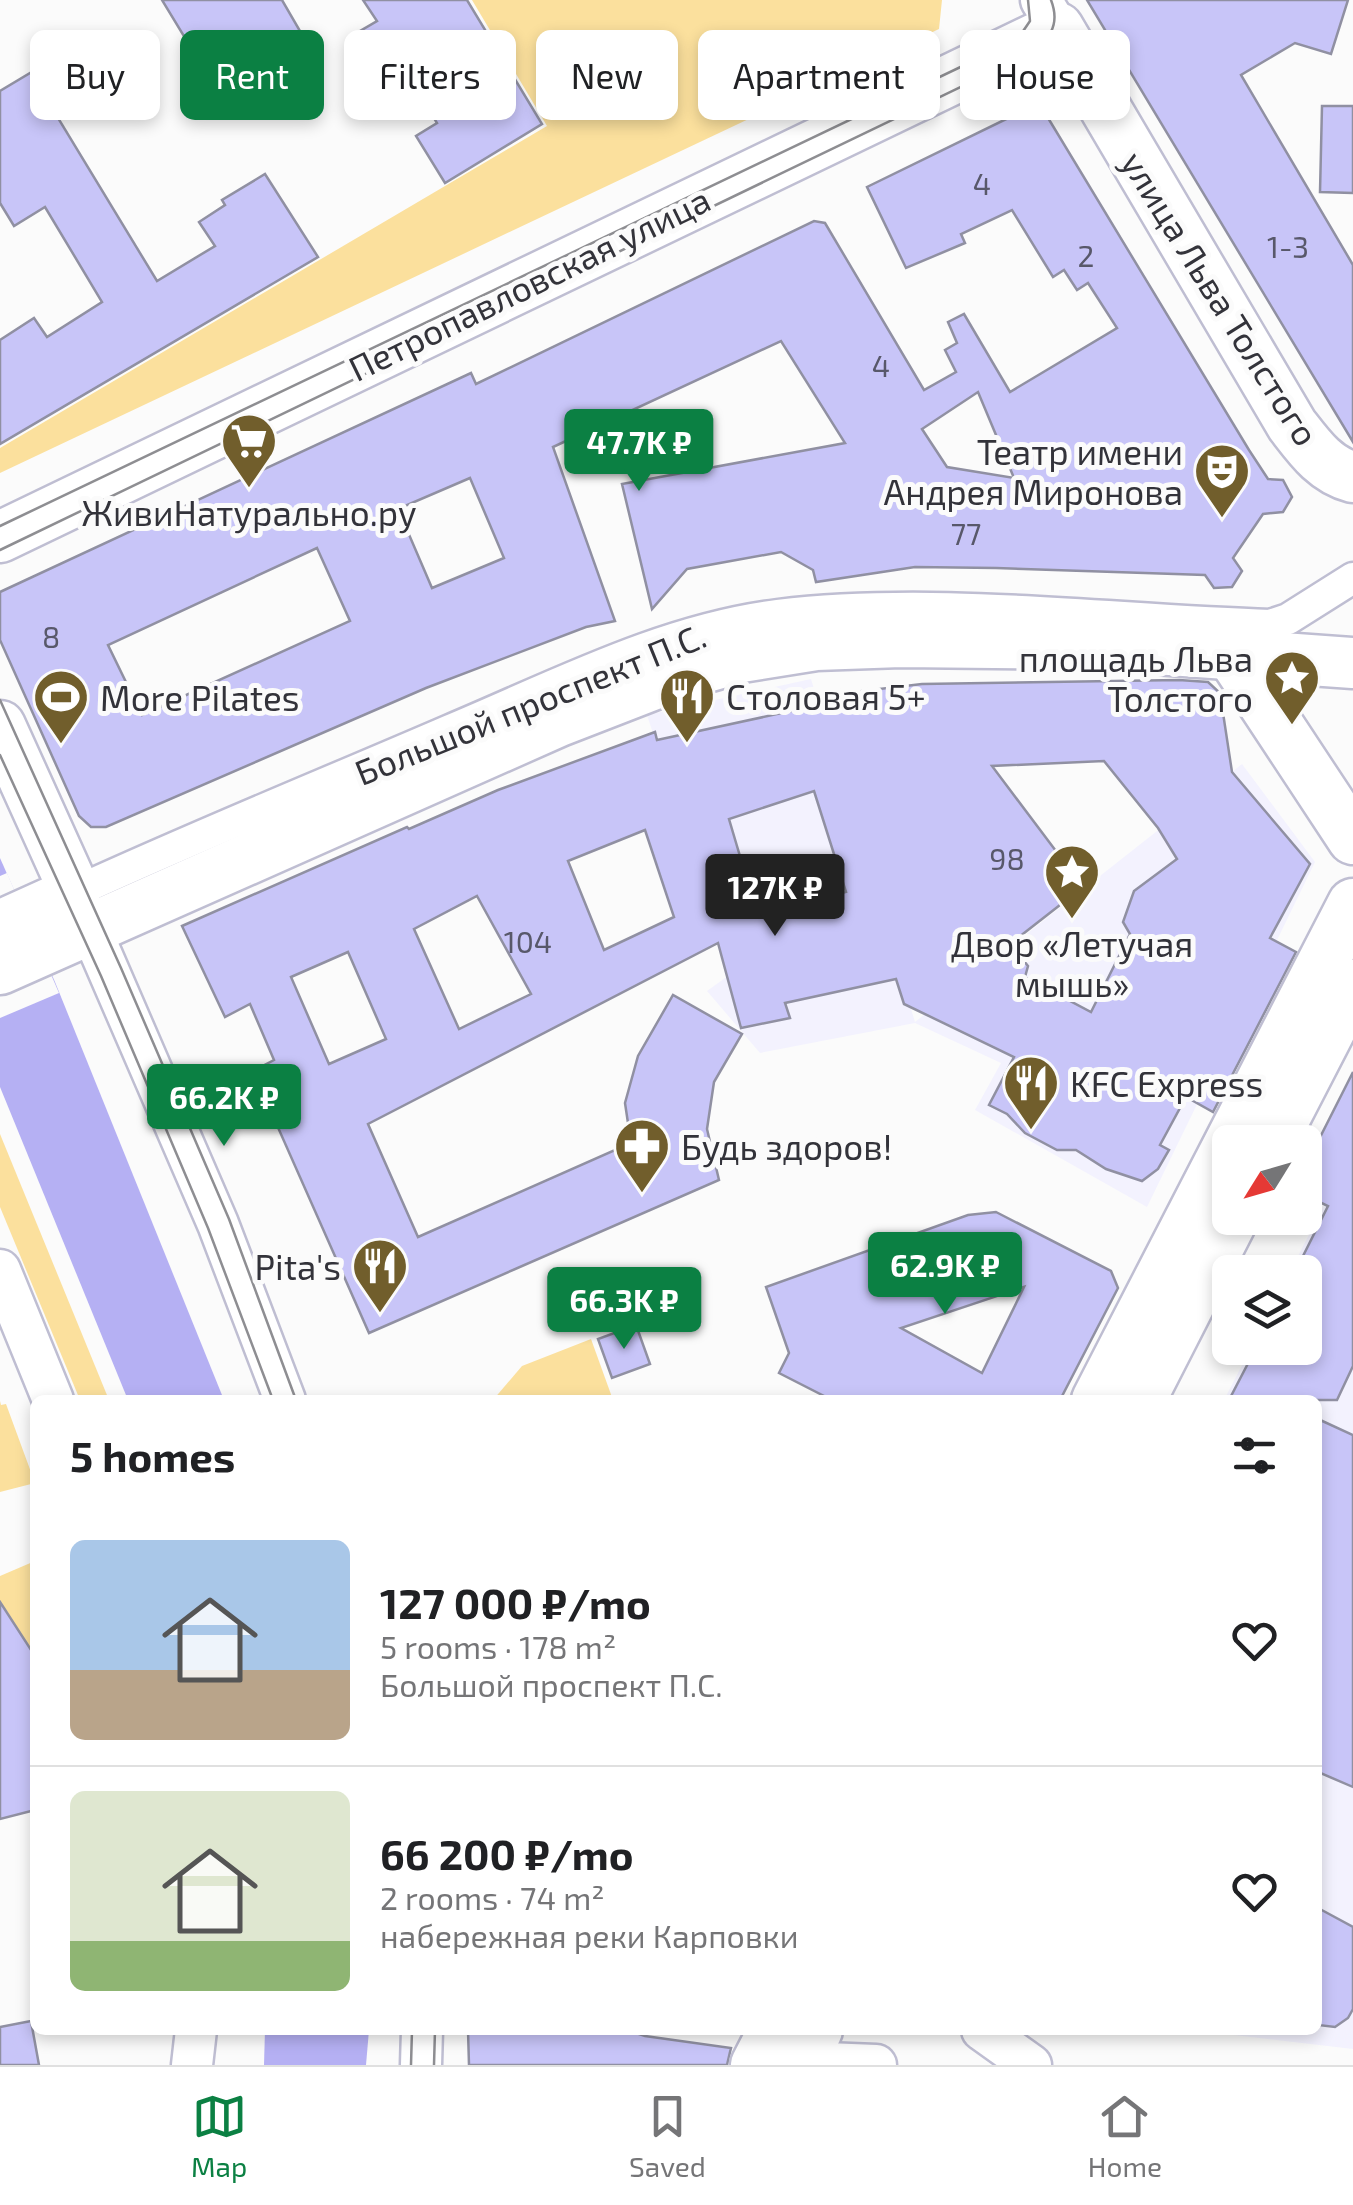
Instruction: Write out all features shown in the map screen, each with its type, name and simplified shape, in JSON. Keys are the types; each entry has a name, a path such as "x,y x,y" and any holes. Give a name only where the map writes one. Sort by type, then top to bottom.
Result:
{"main road":[{"name":"улица Льва Толстого","path":"1050,14 1292,425 1310,450 1331,468 1353,477"},
{"name":"Петропавловская улица","path":"0,537 1050,14"},
{"name":"Большой проспект П.С.","path":"83,910 675,676 740,658 816,646 901,642 1084,644 1353,664"},
{"path":"1231,654 1353,839"},
{"path":"0,726 83,910 17,940"},
{"path":"1100,1395 1353,904"},
{"path":"1281,1125 1353,986"},
{"path":"1143,1395 1225,1235"}],"street":[{"name":"Большой проспект П.С.","path":"83,910 550,688 663,643 734,624 778,615 885,610 1270,625 1353,578"},
{"path":"83,910 218,1224 283,1395"},
{"path":"0,1270 51,1395"},
{"path":"192,2065 195,2035"},
{"path":"421,2065 422,2035"},
{"path":"989,2035 1031,2065"},
{"path":"784,2052 876,2065"}],"shaded area":[{"path":"472,0 942,0 937,30 698,30 698,120 747,120 0,473 0,448 547,126 543,120 678,120 678,30 536,30 536,108 516,74 516,30 490,30"},
{"path":"811,679 915,1022 1242,764 1315,862 1147,1207 975,1110 1001,1063 915,1023 760,1053 707,991 732,973 647,715"},
{"path":"0,858 55,982 222,1395 126,1395 0,1087"},
{"path":"0,1134 107,1395 78,1395 0,1207"},
{"path":"1353,1148 1353,2049 1234,2035 1322,2035 1322,1395 1227,1395 1242,1365 1322,1365 1322,1255 1299,1255 1309,1235 1322,1235 1322,1209"},
{"path":"591,1339 611,1395 497,1395 522,1366"},
{"path":"0,1401 1,1405 6,1404 30,1469 30,1484 0,1492"},
{"path":"30,1563 30,1648 0,1601 0,1576"},
{"path":"265,2035 369,2035 366,2065 264,2065"}],"pier":[{"path":"7,873 59,993 0,1018 0,876"}],"building":[{"path":"162,0 282,0 299,30 180,30"},
{"path":"363,0 467,0 485,30 362,30 377,21"},
{"path":"1087,0 1348,0 1331,54 1295,43 1241,75 1353,265 1353,442 1130,71 1130,30 1105,30"},
{"path":"30,73 30,120 59,120 157,281 215,246 199,222 225,205 222,200 265,174 318,257 0,444 0,340 34,318 47,337 102,302 45,207 14,226 0,203 0,91"},
{"path":"516,81 536,120 542,124 445,183 416,136 437,123 435,120 516,120"},
{"path":"1322,106 1353,106 1353,193 1320,192"},
{"path":"1004,120 1049,120 1249,450 1268,479 1283,480 1292,497 1283,512 1263,514 1233,558 1242,571 1232,587 1214,588 1205,575 915,567 816,582 813,570 781,552 687,569 652,609 622,484 845,443 781,341 553,447 615,621 586,627 426,688 106,827 91,827 79,816 0,640 0,592 471,373 476,384 814,221 825,223 924,390 956,372 945,350 957,343 948,322 964,314 1010,392 1117,328 1088,283 1077,290 1064,270 1053,277 1012,210 961,234 965,243 906,268 867,187","holes":["978,392 1014,478 947,467 922,429","470,478 504,558 432,588 398,509","317,548 350,621 142,715 108,645"]},
{"path":"1179,680 1208,682 1220,693 1232,772 1310,864 1270,938 1296,952 1213,1112 1186,1097 1160,1145 1169,1150 1158,1169 1142,1181 1106,1169 1076,1150 1057,1150 1025,1133 1007,1114 989,1105 1014,1057 904,1004 896,979 785,1003 790,1018 741,1028 718,943 368,1124 418,1237 631,1143 625,1103 638,1056 673,995 742,1034 714,1082 707,1129 719,1180 369,1333 253,1071 274,1060 250,1004 225,1017 182,926 407,827 655,732 657,740 819,705 819,696 922,684","holes":["1104,761 1158,828 1177,859 1134,891 1123,922 1130,934 1091,1012 1025,977 1028,966 1010,944 1083,887 992,766","814,791 846,892 758,917 729,819","645,830 674,917 604,950 568,861","477,896 531,994 459,1029 414,929","348,952 386,1039 329,1064 291,977"]},
{"path":"1353,1072 1353,1366 1337,1400 1322,1400 1322,1395 1232,1395 1247,1365 1322,1365 1322,1255 1304,1255 1314,1235 1322,1235 1322,1218 1328,1206 1322,1203 1322,1133"},
{"path":"996,1212 1111,1271 1118,1288 1063,1395 822,1395 779,1373 789,1353 766,1287 968,1215","holes":["1024,1287 982,1373 901,1328"]},
{"path":"636,1325 650,1364 612,1378 598,1339"},
{"path":"1322,1421 1353,1435 1353,1787 1322,1774"},
{"path":"0,1602 30,1648 30,1811 0,1819"},
{"path":"1322,1910 1353,1927 1353,2009 1335,2027 1322,2025"},
{"path":"30,2021 39,2065 0,2065 0,2027"},
{"path":"468,2035 642,2035 731,2048 727,2065 469,2065"}],"tram line":[{"path":"0,526 1017,40 1030,21 1028,0"},
{"path":"0,550 1027,55 1051,32 1055,17 1051,0"},
{"path":"0,700 229,1219 294,1395"},
{"path":"0,755 101,976 208,1228 271,1395"},
{"path":"411,2065 412,2035"},
{"path":"434,2065 435,2035"}],"place":[{"name":"ЖивиНатурально.ру","path":"249,490"},
{"name":"Театр имени Андрея Миронова","path":"1222,520"},
{"name":"площадь Льва Толстого","path":"1292,727"},
{"name":"Столовая 5+","path":"687,745"},
{"name":"More Pilates","path":"61,746"},
{"name":"Двор «Летучая мышь»","path":"1072,921"},
{"name":"KFC Express","path":"1031,1132"},
{"name":"Будь здоров!","path":"642,1195"},
{"name":"Pita's","path":"380,1315"}]}
